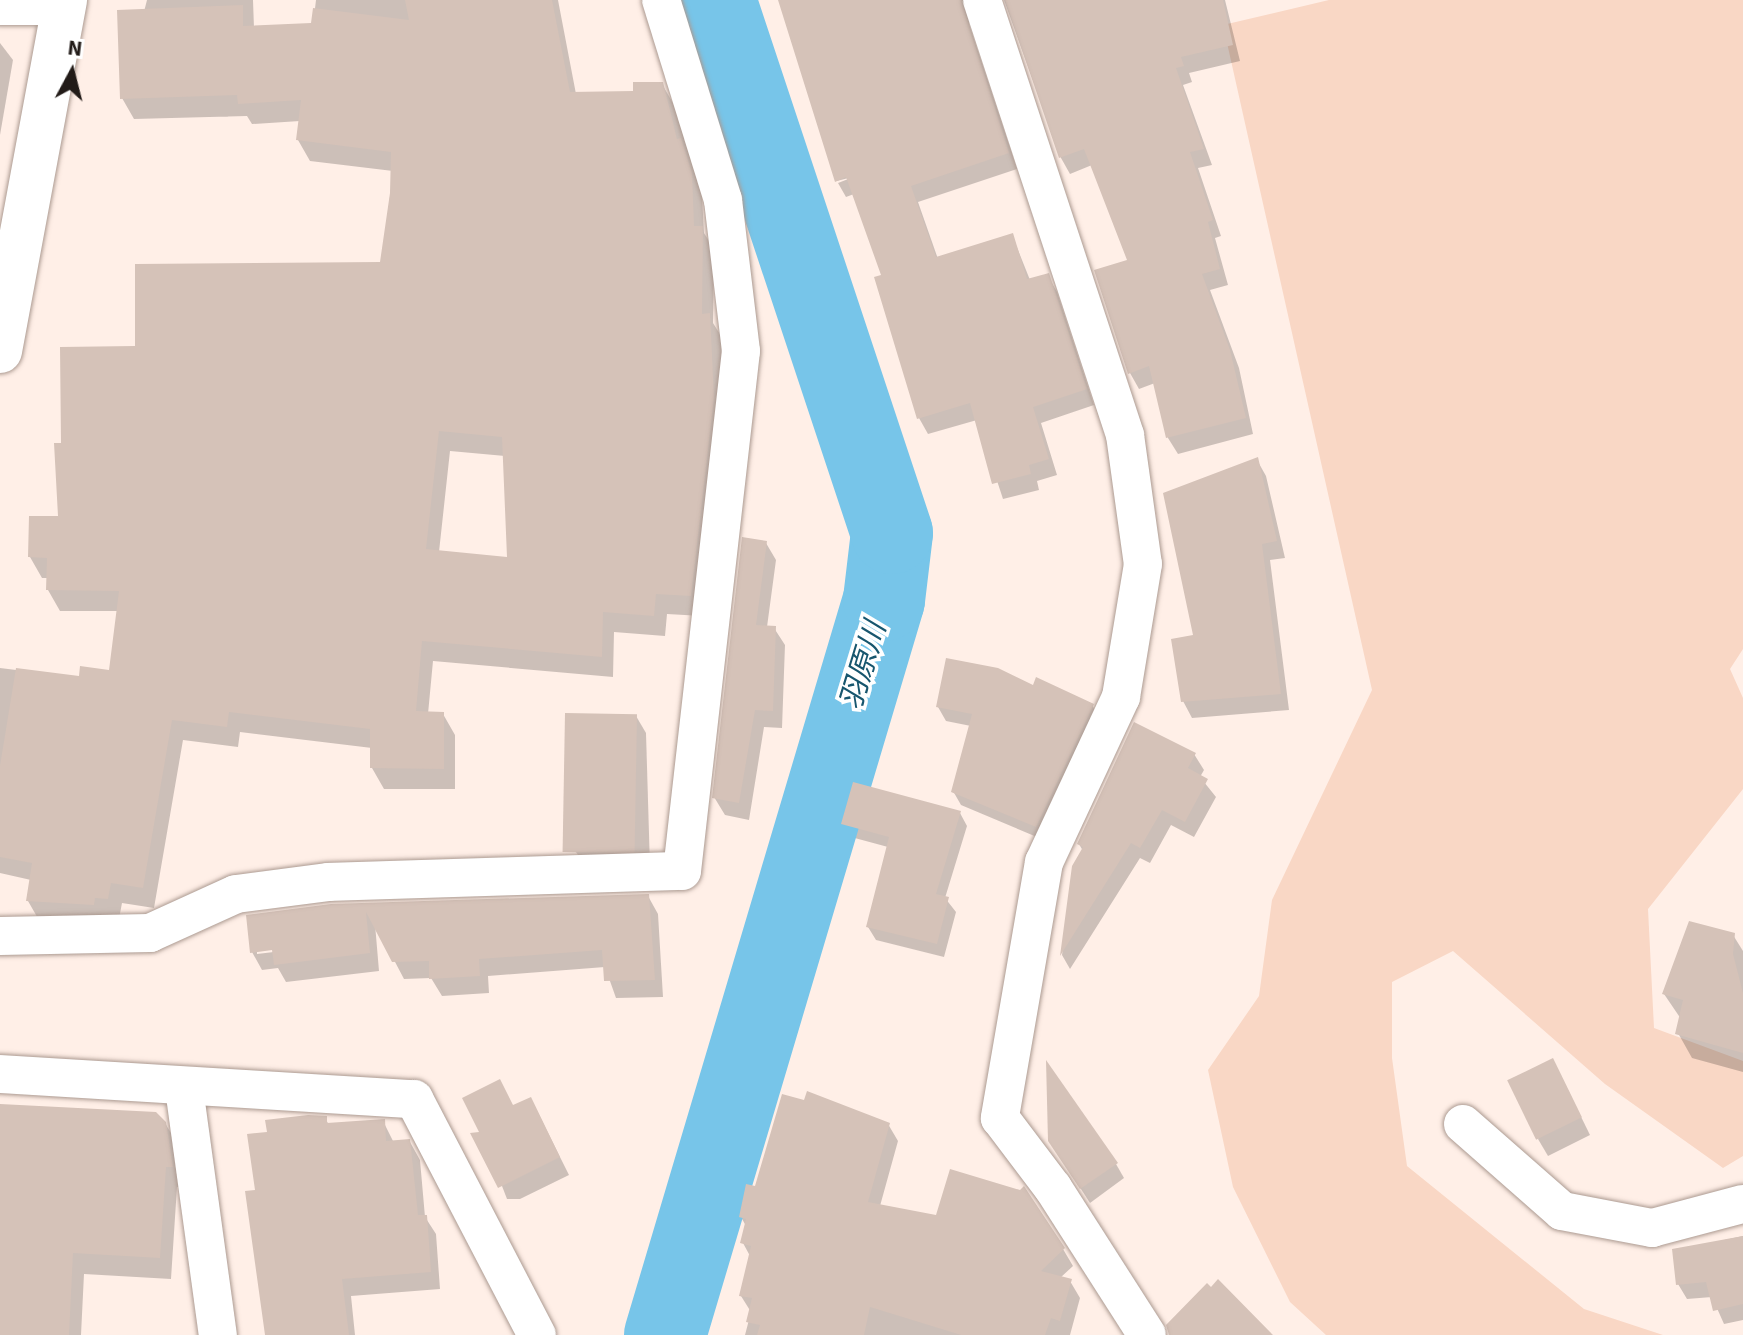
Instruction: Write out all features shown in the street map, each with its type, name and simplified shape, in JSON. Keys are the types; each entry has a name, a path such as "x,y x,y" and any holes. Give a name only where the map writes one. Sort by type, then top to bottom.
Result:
{"street":[{"path":"0,936 150,933 236,894 329,882 682,871 741,351 723,200 661,0"},
{"path":"982,0 1125,435 1143,564 1121,697 1044,862 1000,1118 1053,1188 1147,1335"},
{"path":"0,6 64,3 0,351"},
{"path":"0,1074 184,1088 414,1099 537,1335"},
{"path":"184,1088 218,1335"},
{"path":"1463,1124 1562,1211 1652,1228 1741,1199"}],"shaded area":[{"path":"1329,0 1743,0 1743,649 1730,669 1743,698 1743,789 1648,909 1654,1028 1743,1061 1743,1156 1723,1168 1605,1084 1453,951 1392,982 1392,1058 1407,1166 1584,1309 1663,1335 1326,1335 1290,1302 1233,1187 1208,1070 1259,996 1272,900 1372,690 1223,25"}],"building":[{"path":"405,0 552,0 570,92 633,91 633,82 663,82 677,139 681,138 692,173 694,226 703,226 702,314 710,313 714,398 691,596 656,594 654,616 603,612 602,657 422,641 416,711 444,712 444,769 370,768 370,729 229,712 227,727 172,720 143,888 111,883 108,899 95,898 94,905 26,901 32,863 0,857 0,766 16,668 79,676 80,666 109,670 119,591 46,590 47,558 28,557 29,516 58,516 54,443 61,443 60,347 135,346 135,264 380,262 390,193 391,152 296,140 301,100 238,104 237,95 120,99 117,10 243,5 243,26 311,23 313,8 409,20","holes":["439,431 502,437 507,557 426,549"]},
{"path":"778,0 961,0 1009,153 911,186 936,257 1013,233 1027,279 1049,273 1087,389 1033,407 1049,459 1029,465 1031,474 992,484 970,403 917,419 874,277 881,275 846,177 835,182"},
{"path":"1005,0 1223,0 1233,45 1181,57 1184,66 1176,68 1204,149 1190,152 1213,220 1208,222 1220,269 1202,274 1230,350 1246,418 1166,438 1149,366 1128,374 1094,270 1127,260 1084,149 1059,158"},
{"path":"1258,457 1277,541 1262,544 1281,694 1181,702 1171,639 1193,635 1163,493"},
{"path":"742,537 767,541 756,625 776,626 773,711 755,710 739,803 712,798"},
{"path":"946,658 998,668 1033,685 1036,677 1094,704 1036,827 951,792 972,714 936,707"},
{"path":"565,713 637,714 635,853 563,852"},
{"path":"1134,722 1196,753 1188,768 1208,779 1185,822 1162,810 1140,848 1131,843 1060,956 1072,866 1083,847 1077,844"},
{"path":"853,782 961,811 936,894 949,897 937,944 866,927 889,837 841,824"},
{"path":"649,894 655,980 604,981 602,950 479,959 480,976 429,979 429,961 392,962 366,912 370,953 274,965 272,950 250,953 246,915 331,904"},
{"path":"1689,921 1735,933 1733,954 1743,993 1743,1053 1675,1034 1683,1000 1662,994"},
{"path":"1553,1058 1582,1117 1536,1140 1507,1080"},
{"path":"1046,1060 1118,1163 1080,1189 1048,1141"},
{"path":"500,1079 513,1105 531,1097 560,1157 498,1188 470,1133 479,1132 462,1098"},
{"path":"807,1091 890,1123 868,1202 936,1215 950,1169 1020,1190 1024,1186 1065,1248 1041,1271 1072,1279 1060,1321 1051,1318 1045,1335 961,1335 870,1307 864,1335 757,1335 760,1325 746,1322 752,1298 739,1296 751,1246 740,1243 746,1219 739,1217 746,1184 755,1186 782,1094 804,1100"},
{"path":"0,1104 156,1112 166,1122 173,1167 166,1167 160,1258 73,1253 69,1335 0,1335"},
{"path":"327,1116 327,1123 385,1119 386,1141 410,1139 418,1215 427,1215 431,1272 342,1279 349,1335 265,1335 245,1191 255,1190 247,1134 267,1132 265,1120"},
{"path":"1743,1236 1743,1304 1713,1311 1706,1282 1676,1285 1672,1249"},
{"path":"1218,1279 1273,1335 1169,1335 1166,1325 1207,1283 1211,1287"}],"waterway":[{"name":"羽原川","path":"665,1335 884,600 892,533 715,0"}]}
